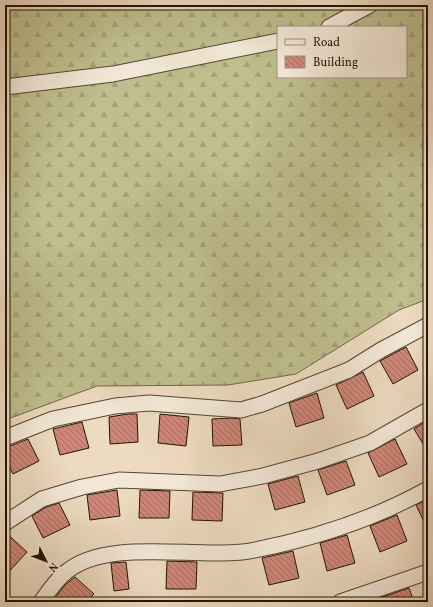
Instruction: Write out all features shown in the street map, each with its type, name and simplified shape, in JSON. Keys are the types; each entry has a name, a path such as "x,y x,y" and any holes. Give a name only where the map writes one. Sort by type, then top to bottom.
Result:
{"street":[{"path":"331,26 370,5"},
{"path":"5,87 113,74 277,40"},
{"path":"5,438 53,419 115,406 149,403 241,410 262,404 349,370 381,350 428,325"},
{"path":"5,523 42,499 82,487 119,480 220,484 311,463 370,443 428,410"},
{"path":"41,602 52,586 67,572 85,562 110,553 137,552 213,555 254,551 352,525 397,507 428,489"},
{"path":"340,602 428,572"}],"green space":[{"path":"5,5 428,5 428,299 399,310 296,374 228,385 97,386 5,420"}],"building":[{"path":"406,347 418,370 393,384 380,361"},
{"path":"363,372 374,396 347,409 336,385"},
{"path":"317,393 324,418 296,427 289,403"},
{"path":"137,414 138,442 110,444 109,417"},
{"path":"160,414 189,417 186,446 158,443"},
{"path":"212,419 240,419 242,445 213,446"},
{"path":"428,420 428,452 414,429"},
{"path":"82,422 89,448 60,455 53,429"},
{"path":"28,439 39,461 13,474 5,458 5,448"},
{"path":"395,439 407,464 379,477 368,453"},
{"path":"346,461 355,485 327,495 318,470"},
{"path":"298,476 305,502 275,510 268,484"},
{"path":"117,490 120,516 90,520 87,495"},
{"path":"140,490 170,491 169,518 139,518"},
{"path":"193,492 223,493 222,521 192,520"},
{"path":"428,499 428,530 416,505"},
{"path":"59,503 70,525 43,538 32,516 46,507"},
{"path":"397,515 407,541 380,552 370,526"},
{"path":"5,532 27,552 5,576"},
{"path":"347,535 355,563 327,571 320,543"},
{"path":"293,551 299,578 269,585 262,558"},
{"path":"167,561 197,562 196,589 166,589"},
{"path":"126,562 129,589 114,591 111,563"},
{"path":"75,577 94,594 86,602 59,602 55,598 65,585"},
{"path":"409,588 414,602 368,602"}]}
